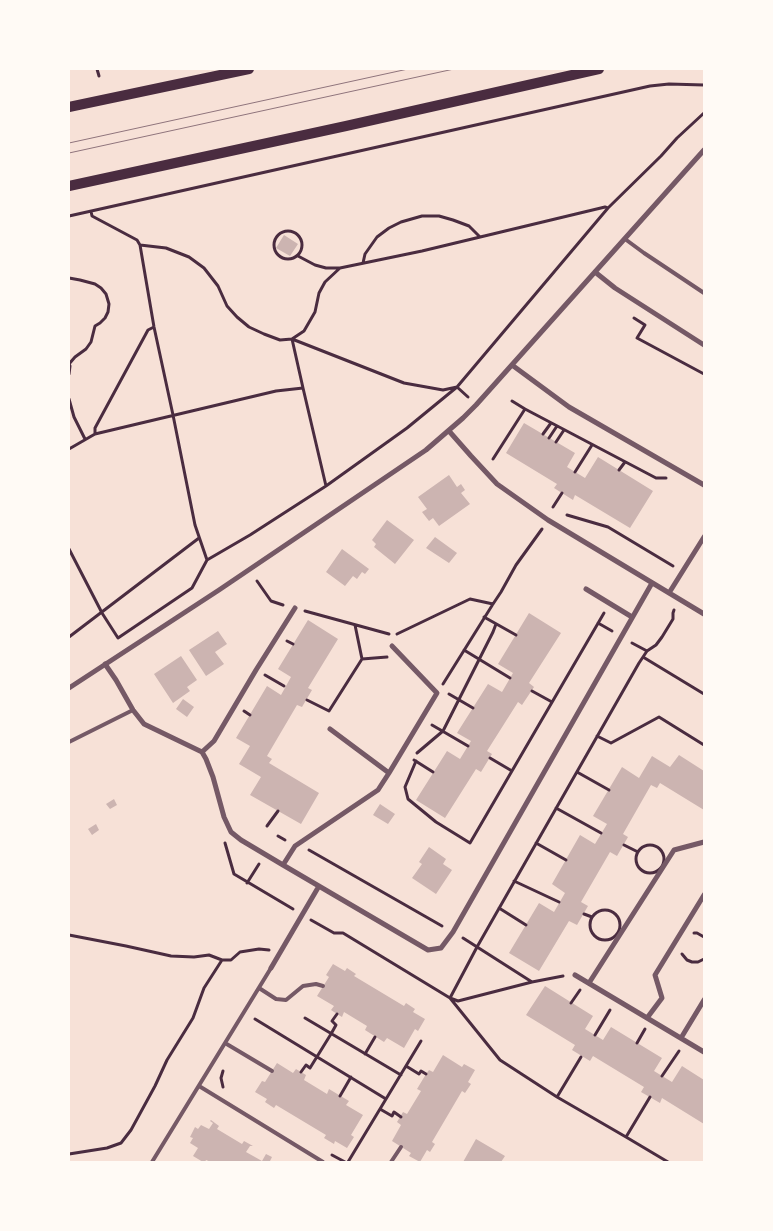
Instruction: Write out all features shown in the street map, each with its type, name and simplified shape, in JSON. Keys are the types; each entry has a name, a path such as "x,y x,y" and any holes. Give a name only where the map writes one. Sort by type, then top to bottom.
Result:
{"main road":[{"path":"69,107 249,69"},
{"path":"69,186 599,69"}],"street":[{"path":"69,688 402,467 449,431 476,405 704,150"},
{"path":"595,272 615,288 704,345"},
{"path":"512,365 569,407 704,485"},
{"path":"449,431 497,484 548,520 704,614"},
{"path":"669,593 704,537"},
{"path":"105,664 133,710 144,724 202,752 213,777 224,817 231,832 282,865 428,950 441,948 453,932 652,583"},
{"path":"586,590 632,617"},
{"path":"202,752 214,740 295,608"},
{"path":"282,865 295,846 378,790 439,691 392,646"},
{"path":"330,729 389,773"},
{"path":"589,983 674,850 704,842"},
{"path":"271,968 319,886"},
{"path":"647,1018 662,998 655,975 704,895"},
{"path":"575,974 704,1052"},
{"path":"681,1038 704,1000"}],"lane":[{"path":"625,239 704,293"},
{"path":"69,742 133,710"},
{"path":"152,1162 271,968"},
{"path":"259,988 276,998 286,1000 303,986 316,984 324,986"},
{"path":"225,1043 272,1071"},
{"path":"199,1086 324,1162"},
{"path":"390,1162 401,1147"}],"path":[{"path":"97,69 99,76"},
{"path":"69,216 650,86 669,84 704,85"},
{"path":"69,549 102,613 118,638 192,588 207,560 326,486 407,428 458,387 608,208 704,113"},
{"path":"298,256 302,245 299,236 286,230 274,238 275,252 278,256 286,259 298,256 315,265 326,268 340,268 480,238 605,207 608,208"},
{"path":"91,211 92,216 137,240 140,245 154,327 195,525 207,560"},
{"path":"364,263 365,254 377,237 401,222 422,216 439,216 469,226 480,238"},
{"path":"140,245 166,248 189,257 204,268 218,286 227,306 237,317 249,327 280,340 292,339 304,332 315,312 319,293 325,282 340,268"},
{"path":"69,278 95,284 106,294 109,304 108,312 105,318 95,326 91,342 86,350 74,357 69,364 69,374"},
{"path":"632,316 645,325 637,338 704,374"},
{"path":"95,434 96,428 148,330 154,327"},
{"path":"292,339 404,383 443,390 458,387"},
{"path":"292,339 326,486"},
{"path":"458,387 469,398"},
{"path":"69,449 85,438 95,434 276,391 303,388"},
{"path":"69,399 74,417 85,438"},
{"path":"512,401 656,478 694,479"},
{"path":"493,459 525,409"},
{"path":"543,434 551,423"},
{"path":"549,438 557,426"},
{"path":"556,442 564,430"},
{"path":"575,472 592,445"},
{"path":"487,453 499,465"},
{"path":"619,470 624,462"},
{"path":"553,507 562,493"},
{"path":"546,503 566,515 608,527 682,571"},
{"path":"473,708 439,691 516,566 548,520"},
{"path":"69,637 199,538"},
{"path":"257,581 271,601 395,636 470,599 493,604"},
{"path":"416,761 404,787 408,799 436,822 470,843 610,604"},
{"path":"450,998 477,946 597,736 643,657 647,651 656,645 673,619 675,609"},
{"path":"484,617 516,635"},
{"path":"598,623 613,632"},
{"path":"307,700 329,712 362,659 355,624"},
{"path":"433,772 411,758 443,731 496,624"},
{"path":"630,641 647,651"},
{"path":"464,650 510,678"},
{"path":"643,657 704,694"},
{"path":"256,670 284,686"},
{"path":"532,691 552,702"},
{"path":"597,736 611,743 658,717 704,745"},
{"path":"422,719 468,746"},
{"path":"490,758 512,771"},
{"path":"577,772 609,790"},
{"path":"556,808 601,833"},
{"path":"268,826 278,811"},
{"path":"231,832 224,842 234,874 334,933 342,932 450,998 458,1001 532,982 575,974"},
{"path":"278,836 295,846 308,849 453,932 532,982"},
{"path":"536,843 566,860"},
{"path":"624,845 638,852"},
{"path":"647,846 657,848 663,856 662,866 653,873 642,871 636,862 638,852 647,846"},
{"path":"514,881 559,902"},
{"path":"499,908 526,925"},
{"path":"602,911 613,912 619,921 620,927 618,932 609,939 603,940 597,937 593,934 591,928 592,917 602,911"},
{"path":"584,914 592,917"},
{"path":"69,935 171,956 208,955 222,960 232,960 240,952 259,949 281,951"},
{"path":"680,951 687,960 692,962 704,959"},
{"path":"69,1154 107,1148 121,1143 131,1130 167,1060 193,1018 204,988 222,960"},
{"path":"450,998 500,1060 557,1097 668,1162"},
{"path":"595,1035 617,1000"},
{"path":"301,1072 306,1065 310,1068 317,1057 336,1025 332,1022 337,1014"},
{"path":"305,1018 401,1076"},
{"path":"255,1019 386,1099"},
{"path":"365,1054 375,1036"},
{"path":"662,1076 680,1049 681,1038"},
{"path":"348,1162 421,1041"},
{"path":"557,1097 582,1057"},
{"path":"406,1066 419,1074 421,1071 426,1074"},
{"path":"340,1096 351,1077"},
{"path":"626,1137 650,1097"},
{"path":"380,1109 392,1116 394,1112 401,1117"}],"building":[{"path":"284,235 298,244 290,256 276,248"},
{"path":"524,423 575,453 567,467 585,478 598,457 653,491 630,528 575,495 573,500 554,488 557,484 506,453"},
{"path":"449,475 457,487 461,484 465,490 461,493 470,504 439,526 433,518 429,521 422,512 427,509 418,497"},
{"path":"387,520 414,540 395,564 374,547 376,544 372,540"},
{"path":"435,537 457,553 449,563 426,548"},
{"path":"342,549 369,569 365,574 362,572 357,579 353,576 345,586 326,572"},
{"path":"529,613 561,633 529,683 534,687 522,705 518,702 487,751 492,754 481,772 476,769 445,818 416,800 447,751 460,759 471,741 457,733 488,684 502,692 513,673 498,664"},
{"path":"308,620 338,639 308,688 312,690 302,707 297,705 267,756 272,759 269,763 319,793 301,824 250,795 261,777 239,764 250,746 236,738 267,686 281,695 291,677 278,669"},
{"path":"218,631 227,644 215,652 224,664 206,676 189,650"},
{"path":"181,656 197,680 187,687 190,691 173,703 154,674"},
{"path":"183,699 194,707 187,717 176,709"},
{"path":"679,755 704,771 704,810 660,783 657,788 651,785 623,834 628,837 617,856 610,852 581,902 588,906 577,925 569,921 539,971 509,953 539,903 554,912 565,893 552,884 580,835 595,844 607,824 593,816 622,767 639,778 652,756 670,767"},
{"path":"114,799 117,805 110,809 106,804"},
{"path":"380,804 395,814 388,824 373,815"},
{"path":"96,824 99,830 92,835 88,829"},
{"path":"429,847 446,859 443,864 452,870 436,894 412,878 422,864 419,862"},
{"path":"333,964 345,971 347,968 356,974 354,976 404,1006 406,1003 415,1009 413,1012 425,1019 418,1031 415,1029 404,1048 387,1038 384,1042 365,1030 367,1026 344,1012 342,1017 331,1010 334,1006 317,996 329,977 326,975"},
{"path":"545,986 593,1016 585,1029 603,1040 611,1027 662,1058 654,1071 672,1082 682,1066 704,1080 704,1124 662,1098 660,1103 641,1092 644,1087 593,1056 590,1061 572,1050 575,1045 526,1015"},
{"path":"443,1055 462,1067 464,1064 475,1070 468,1082 471,1084 465,1093 462,1091 432,1142 435,1144 430,1152 427,1150 420,1162 409,1156 411,1153 392,1141 401,1125 397,1122 403,1112 407,1114 421,1091 417,1089 426,1074 429,1070 433,1072"},
{"path":"277,1063 293,1073 296,1069 306,1075 304,1080 327,1094 329,1089 349,1101 346,1105 363,1115 351,1135 354,1137 347,1148 335,1141 334,1144 324,1138 326,1135 276,1105 274,1108 265,1102 267,1099 255,1092 262,1081 265,1082"},
{"path":"211,1120 219,1126 217,1129 242,1144 244,1141 253,1146 250,1146 246,1152 262,1161 266,1154 272,1157 270,1161 272,1162 211,1162 206,1160 203,1162 193,1156 198,1148 190,1143 193,1138 190,1137 195,1127 198,1129 201,1125 209,1129 213,1123"},
{"path":"476,1139 505,1156 501,1162 463,1162"}],"tram line":[{"path":"69,143 408,69"},
{"path":"69,153 454,69"}]}
